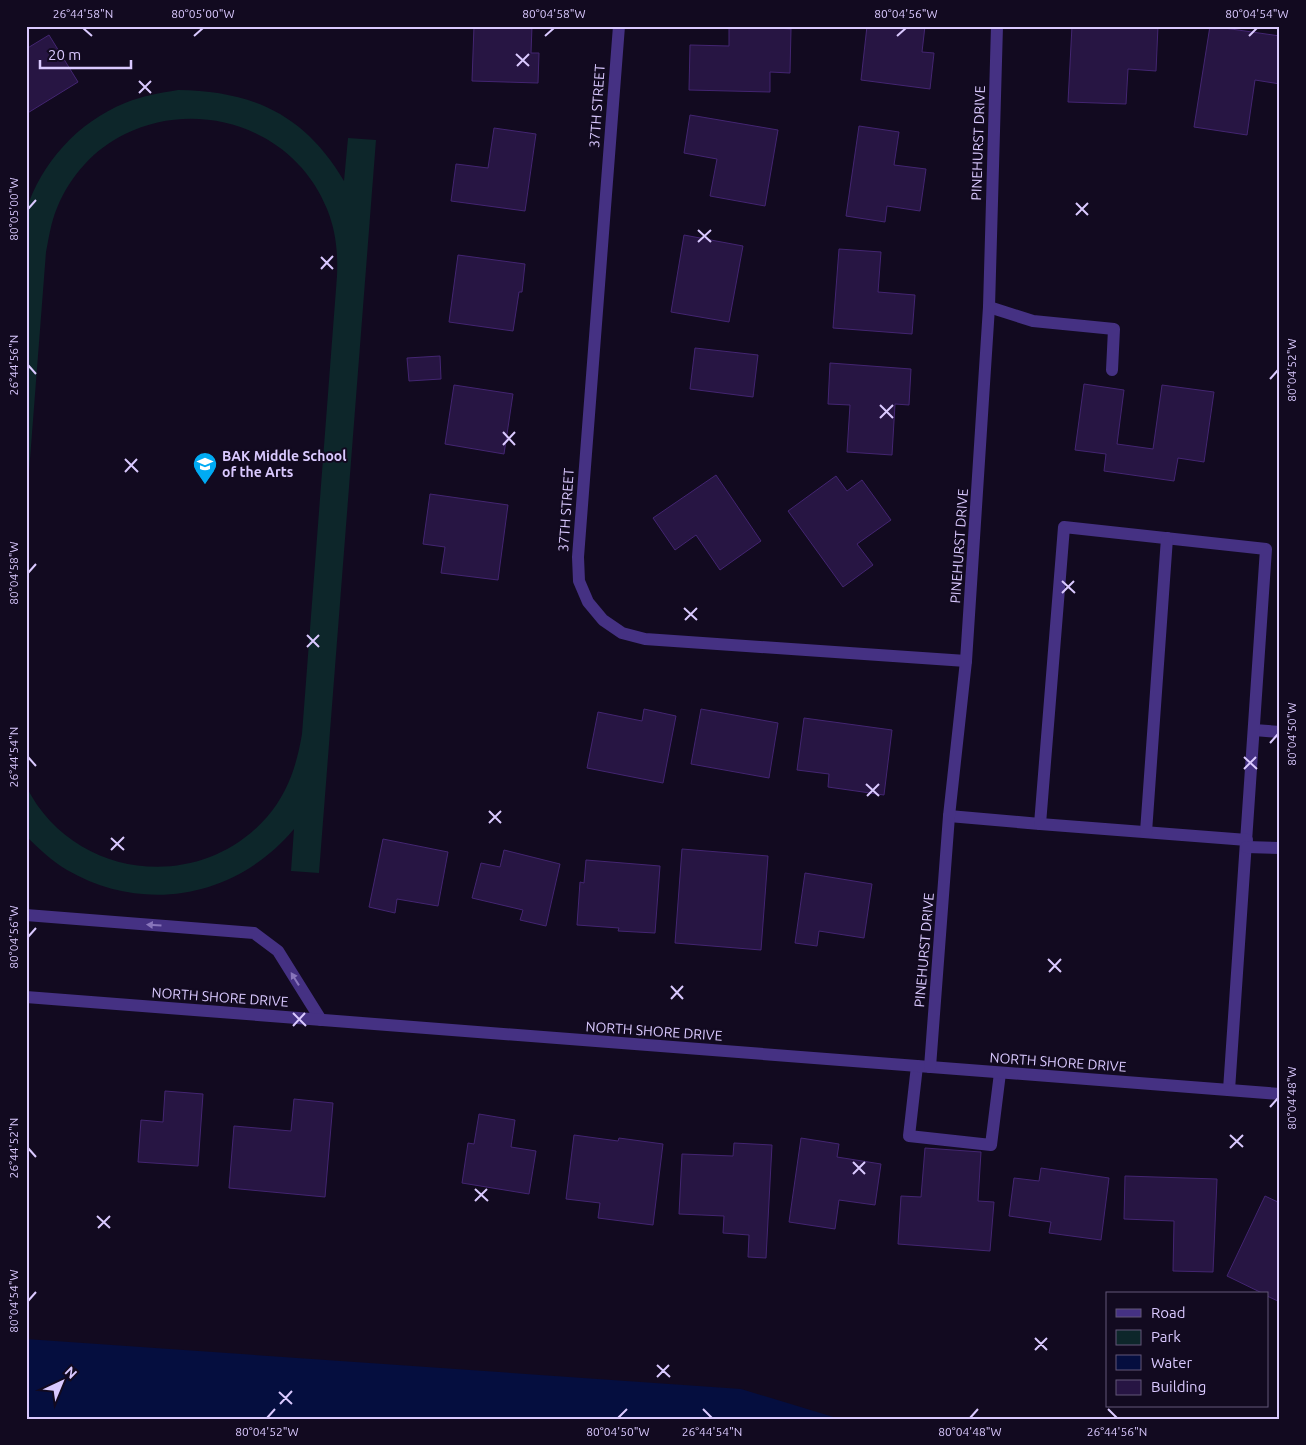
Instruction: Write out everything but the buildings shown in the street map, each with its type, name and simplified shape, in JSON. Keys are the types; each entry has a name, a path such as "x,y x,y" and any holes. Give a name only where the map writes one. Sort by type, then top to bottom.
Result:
{"street":[{"name":"37TH STREET","path":"619,26 578,557 579,581 588,602 603,620 622,633 645,639 966,661"},
{"name":"PINEHURST DRIVE","path":"996,26 989,307 966,661 923,1067 909,1136 991,1145 1000,1073"},
{"path":"989,307 1033,322 1114,329 1112,370"},
{"path":"1040,824 1064,527 1280,552"},
{"path":"1146,832 1167,538"},
{"path":"1229,1090 1266,549"},
{"path":"1254,730 1280,732"},
{"path":"949,816 1146,832 1280,848"},
{"path":"26,915 254,933 278,951 321,1020"},
{"name":"NORTH SHORE DRIVE","path":"26,997 1280,1094"}],"green space":[{"path":"178,90 205,91 230,95 274,111 294,123 312,139 329,158 344,181 348,138 376,140 319,873 291,871 294,829 271,852 245,870 218,884 188,892 158,895 127,892 97,884 67,870 51,859 26,836 26,786 47,817 74,841 105,857 138,866 173,866 207,858 239,842 267,817 281,798 294,767 302,734 337,276 336,242 327,209 312,181 292,158 269,140 242,128 213,120 184,119 154,123 125,134 103,147 76,174 62,196 50,230 46,252 26,511 26,211 41,177 52,161 77,133 92,121 125,103"}],"water":[{"path":"26,1339 741,1389 840,1419 26,1419"}],"place":[{"name":"BAK Middle School of the Arts","path":"205,485"}]}
